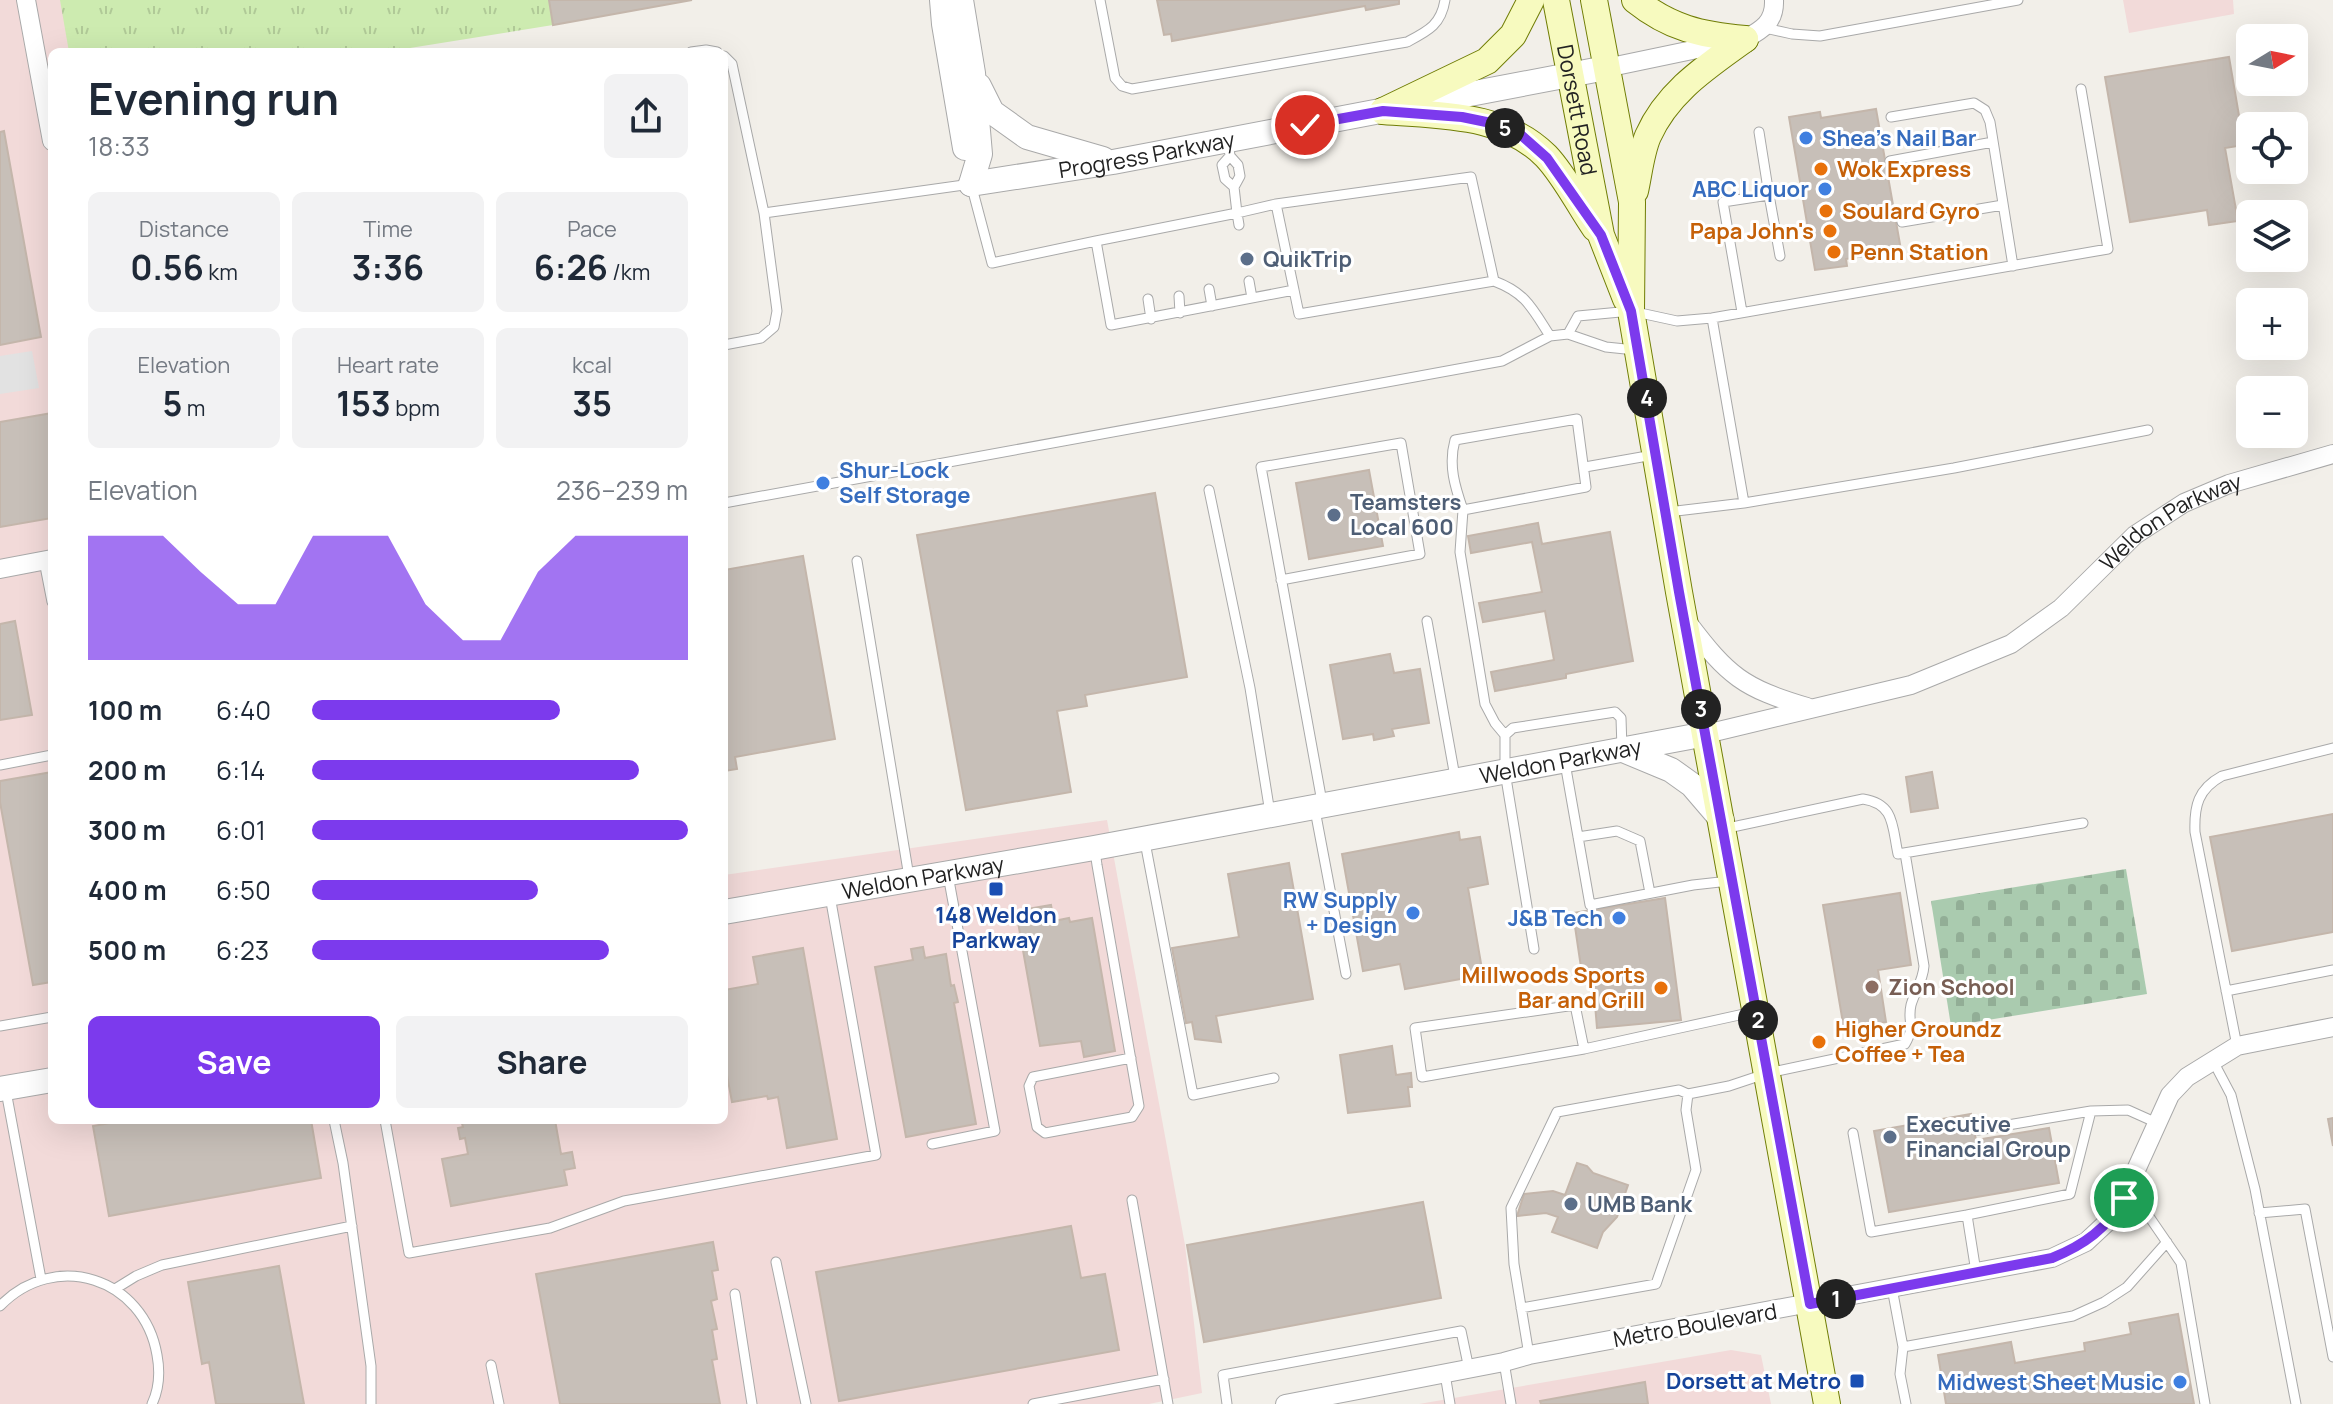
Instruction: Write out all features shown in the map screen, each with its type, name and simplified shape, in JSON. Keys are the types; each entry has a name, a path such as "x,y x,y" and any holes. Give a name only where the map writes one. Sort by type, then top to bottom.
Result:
{"main road":[{"path":"1383,111 1487,61 1513,35 1531,0"},
{"name":"Dorsett Road","path":"1556,0 1601,235 1631,311 1639,350 1684,618 1827,1404"},
{"name":"Dorsett Road","path":"1594,0 1632,202 1631,311"},
{"path":"1635,0 1653,14 1706,35 1755,33"},
{"path":"1632,202 1648,137 1665,108 1699,71 1755,33"},
{"path":"1383,111 1462,117 1496,124 1521,135 1547,158 1601,235"}],"street":[{"path":"26,0 48,119"},
{"path":"942,0 971,184"},
{"path":"961,0 973,73 980,154 971,184"},
{"path":"1606,68 1755,33 1771,20 1774,0"},
{"name":"Progress Parkway","path":"971,184 1229,147 1383,111 1606,68"},
{"path":"973,73 992,112 1027,137 1113,162"},
{"name":"Weldon Parkway","path":"728,911 1094,848 1623,750 1706,734 1911,685 2011,644 2061,608 2135,535 2184,503 2229,484 2333,454"},
{"path":"0,569 48,560"},
{"path":"1684,618 1713,656 1741,682 1769,696 1810,708"},
{"path":"1623,750 1671,770 1692,785 1723,825"},
{"name":"Metro Boulevard","path":"1285,1404 1529,1355 2028,1264 2068,1252 2104,1228 2124,1198 2170,1095 2187,1077 2237,1046 2333,1027"},
{"path":"3,1088 48,1081"}],"lane":[{"path":"1100,0 1115,78 1122,86 1132,89 1407,42 1425,33 1440,19 1445,0"},
{"path":"1755,33 1820,36 2018,0"},
{"path":"728,60 732,64 764,213 777,311 774,327 761,338 728,344"},
{"path":"1568,334 1578,316 1631,311 1677,321 1712,318 2108,249 2081,89"},
{"path":"1891,117 1974,103 1985,110 1990,122 2013,266"},
{"path":"1759,132 1780,256"},
{"path":"1890,161 1993,142"},
{"path":"1229,147 1222,165 1225,179 1234,187 1239,225"},
{"path":"764,213 971,184 992,263 1096,241 1137,239 1166,227 1276,204 1471,177 1494,281"},
{"path":"1742,312 1723,202 1769,195"},
{"path":"1276,204 1299,314 1494,281 1515,289 1531,305 1550,336"},
{"path":"1902,222 2003,205"},
{"path":"1195,221 1197,232"},
{"path":"1166,227 1168,239"},
{"path":"1096,241 1111,325 1294,290"},
{"path":"1249,281 1252,298"},
{"path":"1209,289 1212,306"},
{"path":"1179,296 1180,313"},
{"path":"1148,299 1151,319"},
{"path":"1712,318 1744,503"},
{"path":"728,502 1502,361 1550,336 1568,334 1606,347 1639,350"},
{"path":"1463,510 1586,487 1577,419 1455,440 1451,453 1463,510 1460,552 1485,704 1505,735 1505,772 1534,949"},
{"path":"1667,513 2012,458 2148,430"},
{"path":"1281,580 1420,554 1401,443 1261,467 1346,974"},
{"path":"1585,467 1656,454"},
{"path":"1209,490 1250,688 1270,815"},
{"path":"857,561 909,878"},
{"path":"1427,621 1456,781"},
{"path":"1505,735 1513,728 1615,712 1621,718 1623,750"},
{"path":"2237,1046 2195,832 2194,810 2207,784 2222,776 2333,748"},
{"path":"0,765 48,756"},
{"path":"1565,761 1590,905 1732,880"},
{"path":"1723,825 1863,799 1879,802 1890,814 1898,854 2083,823"},
{"path":"1578,837 1617,831 1640,841 1650,893"},
{"path":"1144,838 1193,1095 1274,1078"},
{"path":"1094,848 1131,1058 1139,1106 1132,1117 1045,1133 1037,1127 1029,1086 1033,1077 1131,1058"},
{"path":"1529,1355 1514,1264 1511,1208 1557,1112 1679,1090 1688,1094 1729,1086 1768,1073 1905,1044 1912,1032 1911,1006 1923,979 1924,966 1905,853"},
{"path":"932,1144 995,1131 948,872"},
{"path":"386,1124 409,1253 550,1228 624,1201 876,1155 829,892"},
{"path":"2226,991 2333,970"},
{"path":"1584,1049 1575,1005 1415,1028 1422,1077 1584,1049 1756,1012"},
{"path":"0,1026 48,1018"},
{"path":"2213,1061 2231,1095 2259,1213 2296,1404"},
{"path":"3,1088 41,1279"},
{"path":"1521,1308 1656,1284 1696,1170 1686,1110 1688,1094"},
{"path":"1978,1130 2091,1111 2128,1110 2157,1123"},
{"path":"1853,1133 1871,1232 2070,1194 2091,1111"},
{"path":"335,1124 371,1366 371,1404"},
{"path":"2124,1198 2148,1215 2181,1263 2205,1404"},
{"path":"1132,1200 1168,1404"},
{"path":"2259,1213 2305,1209 2333,1357"},
{"path":"1967,1215 1976,1272"},
{"path":"115,1289 162,1265 352,1226"},
{"path":"1903,1347 2073,1316 2127,1287 2167,1242"},
{"path":"776,1262 806,1404"},
{"path":"0,1306 12,1294 41,1279 66,1276 92,1279 115,1289 139,1310 154,1337 160,1369 152,1404"},
{"path":"1892,1288 1903,1347 1900,1374 1906,1404"},
{"path":"735,1294 752,1404"},
{"path":"1227,1404 1223,1375 1461,1331 1469,1369"},
{"path":"1504,1362 1511,1404"},
{"path":"491,1365 499,1404"},
{"path":"1445,1374 1450,1404"},
{"path":"1033,1404 1164,1379"}],"shaded area":[{"path":"0,0 384,0 393,48 48,48 48,1124 728,1124 728,874 1107,820 1185,1245 1202,1393 1149,1404 0,1404"},
{"path":"2123,0 2233,0 2234,14 2129,33"},
{"path":"32,351 39,388 0,394 0,356"},
{"path":"1731,1350 1761,1355 1771,1404 1419,1404"}],"green space":[{"path":"60,0 549,0 553,25 410,48 68,48"},
{"path":"2126,869 2147,994 1951,1026 1931,901"}],"building":[{"path":"549,0 692,0 553,25"},
{"path":"1157,0 1399,0 1399,4 1366,10 1365,6 1172,41 1171,34 1164,35"},
{"path":"2229,57 2238,112 2236,146 2225,148 2236,221 2209,225 2207,210 2130,222 2105,77"},
{"path":"1876,109 1901,250 1846,259 1847,266 1815,270 1789,117 1820,112 1821,118"},
{"path":"4,131 41,337 0,345 0,132"},
{"path":"48,414 48,519 0,527 0,422"},
{"path":"1369,470 1383,546 1309,559 1296,483"},
{"path":"1155,493 1187,677 1085,695 1087,706 1057,711 1071,792 966,810 917,535"},
{"path":"1538,523 1542,544 1610,532 1633,661 1495,691 1491,672 1554,660 1545,611 1483,622 1479,603 1542,592 1532,542 1471,553 1468,536"},
{"path":"803,556 835,739 735,757 737,769 728,770 728,569"},
{"path":"15,621 32,715 0,720 0,624"},
{"path":"1390,654 1394,673 1420,669 1429,723 1392,729 1394,736 1374,740 1373,734 1343,739 1330,665"},
{"path":"1932,772 1938,808 1911,812 1906,777"},
{"path":"48,773 48,983 33,985 0,802 0,781"},
{"path":"2333,814 2333,932 2232,951 2210,837"},
{"path":"1459,832 1460,840 1480,837 1488,884 1468,888 1483,975 1405,989 1400,964 1363,971 1342,854"},
{"path":"1289,863 1313,999 1216,1016 1221,1042 1195,1039 1192,1022 1186,1023 1172,948 1239,937 1228,874"},
{"path":"1900,893 1911,965 1878,970 1886,1022 1844,1029 1823,905"},
{"path":"1665,898 1681,1020 1597,1028 1593,980 1583,981 1573,913"},
{"path":"1051,905 1054,921 1092,918 1115,1051 1084,1057 1081,1041 1040,1046 1016,911"},
{"path":"923,947 925,958 946,954 951,986 954,985 958,1002 954,1003 976,1124 906,1137 875,967 913,960 911,949"},
{"path":"803,948 837,1139 787,1148 778,1097 732,1102 728,1080 728,989 758,984 753,957"},
{"path":"1392,1046 1396,1075 1411,1073 1412,1087 1408,1087 1410,1106 1348,1113 1340,1055"},
{"path":"1971,1114 1976,1140 2049,1128 2059,1183 1889,1212 1874,1131"},
{"path":"2333,1118 2333,1146 2328,1119"},
{"path":"312,1124 321,1178 109,1216 93,1126"},
{"path":"462,1124 556,1124 561,1154 572,1152 575,1168 564,1170 567,1185 451,1206 442,1159 468,1154 465,1138 460,1139 458,1128 463,1127"},
{"name":"UMB Bank","path":"1577,1163 1587,1166 1593,1173 1628,1185 1617,1217 1603,1232 1597,1248 1552,1232 1558,1217 1546,1213 1517,1216 1524,1194 1553,1191 1565,1195"},
{"path":"1423,1202 1441,1298 1204,1342 1187,1245"},
{"path":"1071,1226 1081,1278 1105,1274 1119,1350 839,1401 816,1272"},
{"path":"713,1242 718,1270 712,1271 717,1299 711,1301 717,1329 712,1330 717,1359 712,1360 720,1404 560,1404 536,1274"},
{"path":"279,1266 304,1404 216,1404 209,1362 202,1364 188,1282"},
{"path":"2178,1314 2194,1404 1946,1404 1938,1355 2011,1342 2015,1363 2085,1351 2084,1343 2131,1334 2129,1323"},
{"path":"1645,1382 1648,1404 1541,1404 1540,1401"}],"place":[{"name":"Shea's Nail Bar","path":"1806,138"},
{"name":"Wok Express","path":"1821,169"},
{"name":"ABC Liquor","path":"1825,189"},
{"name":"Soulard Gyro","path":"1826,211"},
{"name":"Papa John's","path":"1830,231"},
{"name":"Penn Station","path":"1834,252"},
{"name":"QuikTrip","path":"1247,259"},
{"name":"Shur-Lock Self Storage","path":"823,483"},
{"name":"Teamsters Local 600","path":"1334,515"},
{"name":"148 Weldon Parkway","path":"996,889"},
{"name":"RW Supply + Design","path":"1413,913"},
{"name":"J&B Tech","path":"1619,918"},
{"name":"Zion School","path":"1872,987"},
{"name":"Millwoods Sports Bar and Grill","path":"1661,988"},
{"name":"Higher Groundz Coffee + Tea","path":"1819,1042"},
{"name":"Executive Financial Group","path":"1890,1137"},
{"name":"UMB Bank","path":"1571,1204"},
{"name":"Dorsett at Metro","path":"1857,1381"},
{"name":"Midwest Sheet Music","path":"2180,1382"}],"route":[{"path":"1305,125 1383,111 1462,117 1496,124 1521,135 1547,158 1601,235 1631,311 1679,592 1810,1304 2052,1258 2086,1242 2104,1228 2124,1198"}]}
